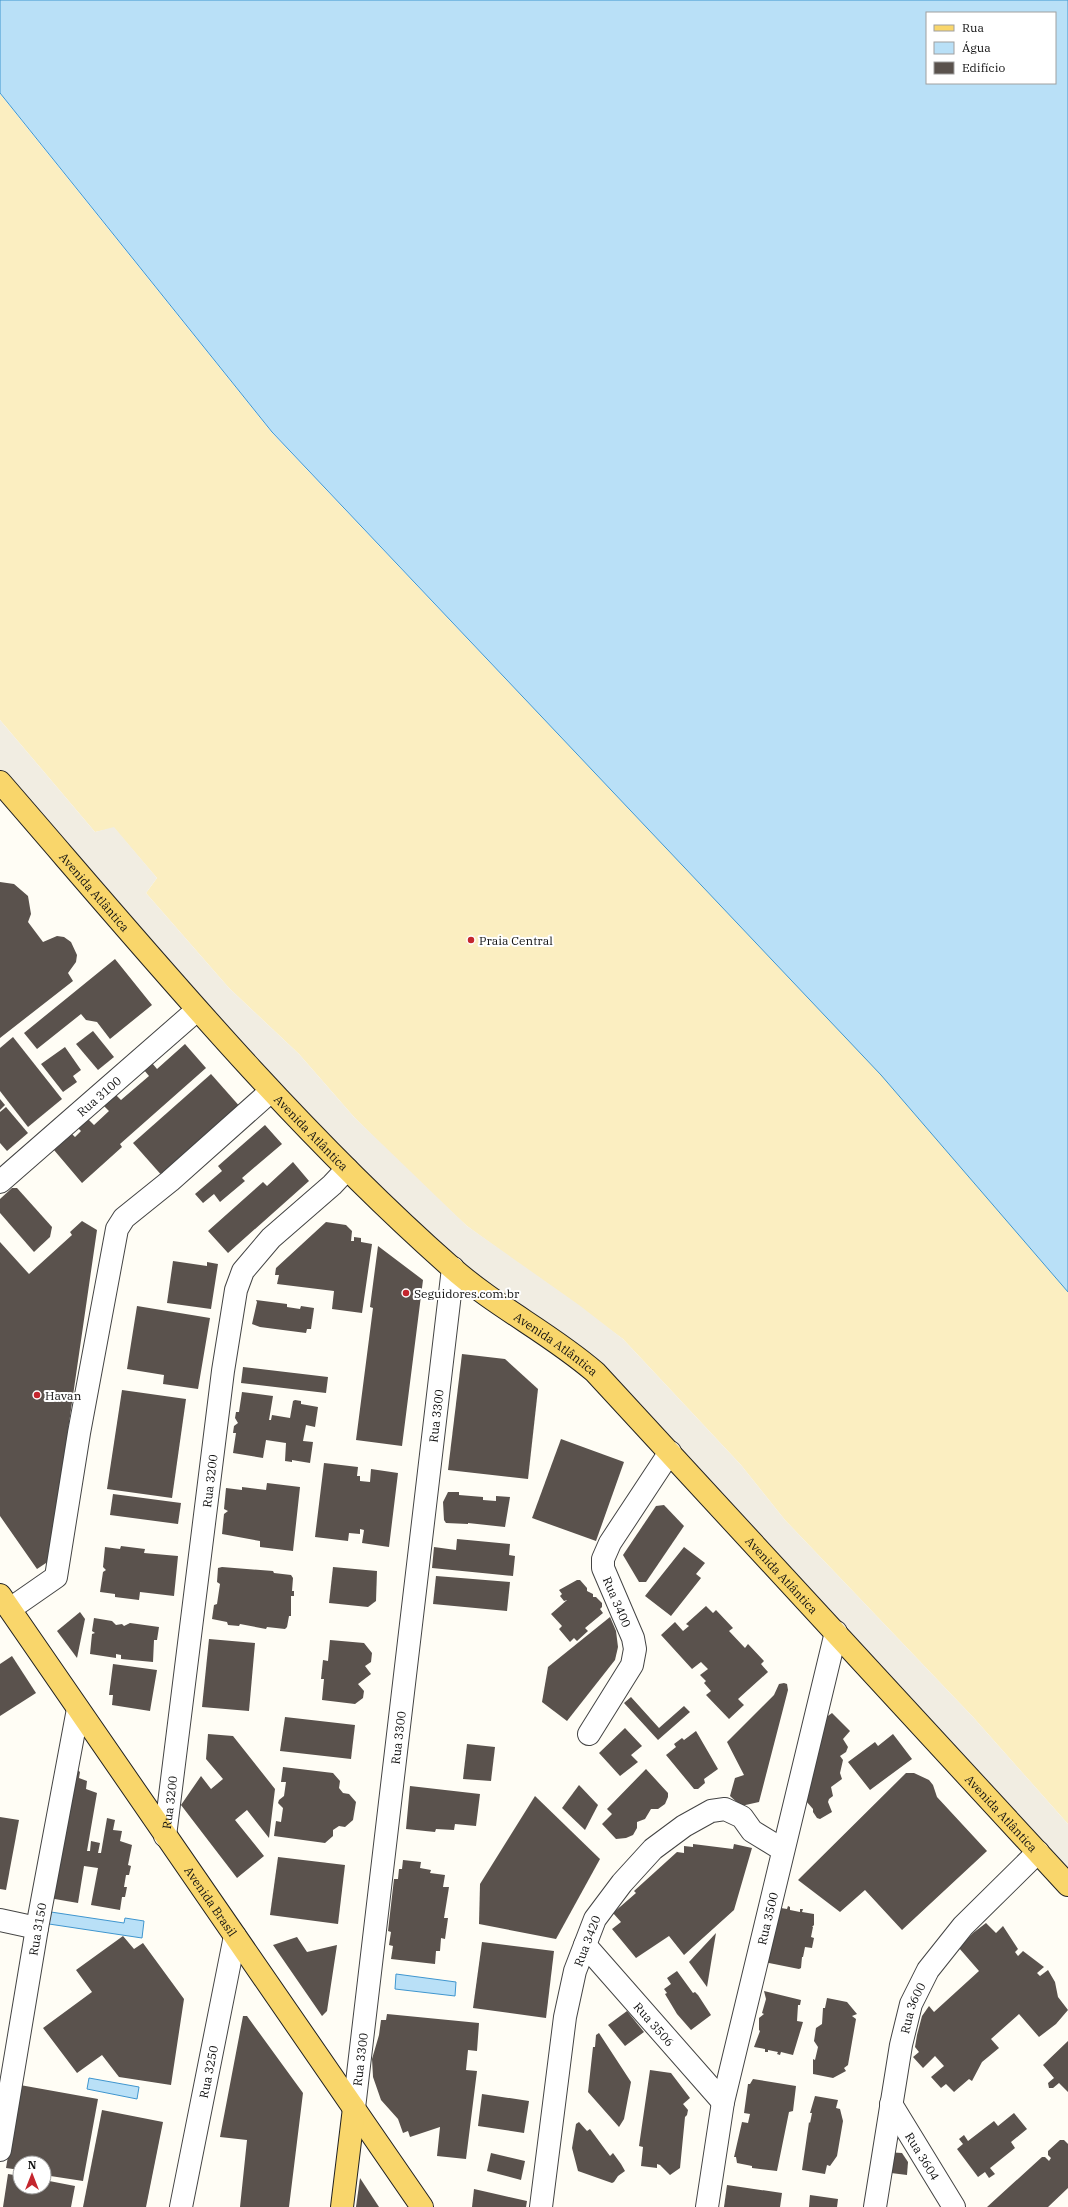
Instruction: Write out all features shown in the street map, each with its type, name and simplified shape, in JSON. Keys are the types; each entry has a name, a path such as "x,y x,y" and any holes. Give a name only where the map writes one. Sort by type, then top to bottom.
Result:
{"main road":[{"name":"Avenida Atlântica","path":"0,782 197,1010 271,1091 347,1169 453,1268 574,1354 595,1372 836,1632 922,1729 1068,1885"},
{"name":"Avenida Brasil","path":"5,1602 422,2207"},
{"name":"Rua 3300","path":"342,2207 354,2108"}],"street":[{"name":"Rua 3100","path":"0,1182 197,1010"},
{"path":"5,1602 56,1577 79,1433 117,1229 124,1218 170,1181 271,1091"},
{"name":"Rua 3200","path":"166,1836 223,1371 236,1290 243,1271 271,1238 332,1185 347,1169"},
{"name":"Rua 3300","path":"354,2108 453,1268"},
{"name":"Rua 3400","path":"589,1734 632,1665 635,1649 633,1638 603,1568 603,1559 610,1543 670,1452"},
{"name":"Rua 3500","path":"707,2207 723,2102 836,1632"},
{"name":"Rua 3150","path":"0,2150 37,1928 78,1709"},
{"name":"Rua 3420","path":"541,2207 565,2017 575,1971 595,1919 622,1883 653,1849 684,1826 711,1811 725,1809 742,1817 752,1831 783,1850"},
{"name":"Rua 3600","path":"875,2207 901,2045 911,2004 928,1970 963,1926 1038,1852"},
{"path":"0,1920 37,1928"},
{"name":"Rua 3250","path":"181,2207 235,1936"},
{"name":"Rua 3506","path":"585,1945 723,2102"},
{"name":"Rua 3604","path":"892,2104 954,2207"}],"sand":[{"name":"Praia Central","path":"0,94 272,433 881,1075 1068,1292 1068,1824 973,1717 785,1520 741,1465 623,1339 467,1226 413,1176 354,1117 299,1054 229,988 146,893 157,878 114,828 95,832 0,720"}],"shaded area":[{"path":"0,720 95,832 114,827 157,878 146,893 229,988 299,1054 354,1117 467,1226 579,1305 623,1339 741,1465 785,1520 973,1717 1068,1824 1068,1875 706,1478 481,1282 318,1129 0,772"}],"water":[{"path":"0,0 1068,0 1068,1292 881,1075 272,432 0,93"},
{"path":"51,1912 124,1923 125,1918 144,1921 142,1938 49,1924"},
{"path":"396,1974 456,1982 455,1996 395,1989"},
{"path":"89,2078 139,2087 137,2099 87,2089"}],"building":[{"path":"0,882 14,884 28,896 31,914 28,922 43,942 57,936 64,937 71,942 77,955 76,962 68,973 73,981 0,1038"},
{"path":"115,959 152,1005 110,1039 97,1022 86,1020 81,1014 37,1049 24,1033"},
{"path":"93,1031 114,1057 98,1070 76,1044"},
{"path":"13,1037 62,1099 28,1127 0,1091 0,1048"},
{"path":"185,1044 206,1068 120,1144 122,1147 82,1183 54,1150 72,1134 75,1137 81,1131 78,1128 88,1119 94,1125 109,1111 104,1106 116,1095 121,1100 149,1076 144,1070 152,1063 157,1069"},
{"path":"65,1047 81,1070 73,1076 77,1082 63,1092 41,1064"},
{"path":"211,1074 242,1109 164,1178 133,1143"},
{"path":"0,1099 5,1105 0,1110"},
{"path":"6,1107 28,1133 7,1151 0,1143 0,1112"},
{"path":"265,1125 282,1144 242,1178 245,1181 220,1202 214,1194 203,1203 195,1194 222,1171 218,1166"},
{"path":"293,1162 309,1181 228,1253 208,1231 263,1182 267,1186"},
{"path":"12,1188 17,1188 52,1227 50,1237 34,1252 0,1213 0,1199"},
{"name":"Havan","path":"82,1221 97,1230 49,1561 37,1569 0,1516 0,1242 29,1274 72,1235 70,1232"},
{"path":"326,1222 346,1225 352,1231 351,1241 354,1241 354,1237 361,1238 361,1242 372,1244 362,1313 332,1309 334,1291 277,1284 279,1275 275,1275 276,1268"},
{"path":"378,1246 423,1280 402,1446 356,1440 373,1308 370,1307"},
{"path":"173,1261 207,1266 207,1262 218,1264 211,1309 167,1303"},
{"path":"256,1300 287,1304 287,1307 300,1309 301,1306 314,1308 311,1329 307,1329 306,1333 260,1327 252,1324 257,1302"},
{"path":"137,1306 210,1318 198,1389 163,1384 164,1375 127,1369"},
{"path":"462,1354 505,1359 538,1389 528,1479 448,1470"},
{"path":"243,1367 328,1377 326,1393 241,1383"},
{"path":"122,1390 186,1399 172,1498 107,1489"},
{"path":"242,1392 273,1396 269,1420 271,1420 272,1415 290,1418 293,1401 295,1400 301,1401 301,1404 318,1407 315,1427 306,1425 303,1441 313,1442 310,1463 292,1460 292,1462 285,1461 286,1443 266,1440 263,1458 233,1453 236,1433 233,1433 234,1426 238,1423 235,1418 236,1412 239,1412"},
{"path":"561,1439 624,1462 596,1541 532,1518"},
{"path":"324,1463 358,1467 357,1476 360,1476 360,1481 370,1482 371,1469 398,1473 389,1547 362,1543 364,1530 360,1529 360,1534 349,1533 348,1541 315,1537"},
{"path":"267,1483 300,1487 293,1551 260,1547 260,1541 222,1534 224,1514 228,1511 224,1509 226,1488 242,1490 242,1487 266,1490"},
{"path":"448,1492 459,1492 459,1495 483,1497 483,1500 496,1501 496,1496 510,1497 505,1527 468,1523 446,1523 444,1520 443,1502"},
{"path":"113,1494 181,1503 178,1524 110,1515"},
{"path":"664,1505 684,1526 646,1582 639,1582 623,1555 656,1506"},
{"path":"457,1539 510,1544 509,1555 515,1556 513,1576 432,1568 434,1547 456,1550"},
{"path":"121,1546 145,1549 144,1553 178,1556 174,1596 140,1592 139,1600 115,1597 115,1594 100,1592 103,1572 106,1570 103,1567 105,1547 120,1549"},
{"path":"684,1547 705,1563 696,1574 701,1578 671,1616 645,1596"},
{"path":"222,1567 273,1571 274,1573 291,1575 293,1578 292,1591 294,1591 294,1596 291,1596 291,1616 289,1616 287,1627 285,1629 267,1627 266,1629 240,1624 239,1626 228,1625 227,1622 212,1619 214,1605 217,1604 220,1584 217,1582 218,1568"},
{"path":"333,1567 377,1571 376,1601 368,1607 329,1603"},
{"path":"436,1576 510,1582 507,1611 433,1604"},
{"path":"577,1580 580,1580 587,1588 587,1591 593,1594 593,1597 596,1597 602,1603 602,1607 600,1609 603,1613 585,1628 588,1631 577,1641 574,1638 570,1642 559,1629 562,1626 551,1614 567,1600 564,1601 560,1596 562,1594 559,1590"},
{"path":"706,1606 713,1613 716,1610 733,1628 729,1631 745,1648 748,1644 764,1661 761,1664 768,1672 738,1699 744,1705 729,1719 706,1695 711,1691 704,1683 706,1681 700,1675 708,1669 701,1662 692,1669 661,1635 675,1622 683,1631 689,1626 686,1624"},
{"path":"80,1612 85,1619 77,1658 57,1631"},
{"path":"610,1617 616,1631 618,1647 615,1660 567,1721 542,1702 548,1667"},
{"path":"94,1618 112,1621 116,1625 122,1624 124,1626 130,1623 159,1627 157,1640 154,1640 153,1662 121,1659 121,1655 116,1654 116,1658 90,1654 92,1634 95,1633 92,1631"},
{"path":"209,1639 255,1643 249,1711 202,1707"},
{"path":"330,1640 364,1643 372,1653 371,1662 365,1666 371,1674 358,1684 364,1691 363,1698 355,1704 322,1700 324,1679 321,1679 323,1660 328,1661"},
{"path":"12,1656 36,1693 0,1716 0,1664"},
{"path":"113,1664 157,1670 150,1711 112,1705 113,1695 109,1695"},
{"path":"779,1684 787,1684 788,1690 759,1802 741,1806 730,1796 735,1778 744,1775 727,1742 774,1695"},
{"path":"631,1697 659,1728 684,1706 690,1712 658,1740 624,1703"},
{"path":"832,1713 850,1731 843,1739 848,1747 846,1752 840,1756 843,1760 840,1773 842,1779 831,1787 833,1796 828,1802 832,1812 820,1819 817,1818 813,1812 813,1809 806,1801 821,1721"},
{"path":"285,1717 355,1725 351,1759 280,1751"},
{"path":"625,1728 642,1746 631,1755 638,1762 620,1776 599,1753"},
{"path":"696,1731 718,1769 704,1779 705,1783 698,1789 694,1789 666,1755 676,1747 674,1744 682,1738 684,1740"},
{"path":"208,1734 233,1736 275,1789 269,1838 247,1810 235,1820 264,1856 237,1878 181,1805 201,1776 211,1789 223,1779 206,1759"},
{"path":"893,1734 912,1759 870,1790 848,1762 875,1742 878,1746"},
{"path":"467,1744 495,1747 491,1781 463,1779"},
{"path":"73,1766 80,1772 79,1778 87,1781 86,1789 97,1793 87,1851 90,1851 91,1841 100,1843 98,1853 101,1853 107,1818 115,1820 113,1830 122,1831 120,1841 132,1845 128,1865 131,1866 129,1875 126,1875 124,1887 127,1887 125,1897 122,1897 120,1910 91,1905 98,1868 84,1866 78,1903 49,1898"},
{"path":"283,1767 333,1773 340,1781 339,1788 343,1793 349,1794 356,1802 353,1820 345,1827 339,1826 333,1830 333,1836 325,1843 274,1836 276,1821 281,1822 283,1808 278,1803 284,1796 286,1782 281,1782"},
{"path":"646,1769 668,1793 665,1804 658,1809 651,1809 645,1819 637,1822 637,1828 633,1835 626,1838 616,1839 602,1824 612,1814 607,1809"},
{"path":"906,1773 914,1773 929,1780 933,1785 937,1797 987,1851 902,1930 865,1890 840,1912 798,1880"},
{"path":"579,1785 598,1805 585,1830 562,1808"},
{"path":"410,1786 480,1794 476,1826 455,1824 454,1830 436,1829 435,1832 406,1829"},
{"path":"535,1796 600,1859 556,1939 479,1924 480,1884"},
{"path":"0,1817 19,1820 6,1890 0,1889"},
{"path":"693,1844 733,1849 734,1844 752,1848 734,1910 684,1955 669,1936 636,1958 612,1929 621,1922 613,1913 636,1893 634,1891 677,1852 684,1853 684,1846 693,1847"},
{"path":"278,1857 345,1865 338,1924 270,1915"},
{"path":"403,1860 421,1862 420,1868 431,1870 430,1873 445,1875 443,1887 449,1887 444,1918 448,1918 445,1939 441,1938 440,1951 436,1951 435,1964 391,1959 393,1946 389,1945 391,1932 388,1931 394,1879 398,1879 399,1869 402,1869"},
{"path":"788,1906 790,1907 790,1910 800,1912 800,1909 803,1909 802,1912 814,1914 814,1925 812,1927 811,1937 814,1938 812,1948 805,1947 801,1968 799,1969 764,1962 775,1907 787,1909"},
{"path":"986,1923 996,1933 1003,1926 1018,1949 1015,1952 1018,1956 1023,1951 1044,1967 1037,1973 1040,1976 1048,1970 1055,1982 1058,1997 1068,2010 1056,2024 1039,2037 1019,2014 991,2039 999,2048 982,2062 972,2081 969,2079 954,2092 946,2084 941,2088 931,2077 944,2066 935,2056 923,2068 913,2057 919,2052 915,2047 917,2035 922,2016 929,2006 934,2012 979,1971 959,1948 973,1933"},
{"path":"716,1933 707,1987 689,1962"},
{"path":"123,1936 134,1949 143,1943 184,1999 171,2085 119,2077 102,2055 77,2073 43,2028 92,1992 76,1970"},
{"path":"297,1937 307,1952 337,1945 327,2011 322,2016 273,1945"},
{"path":"482,1942 554,1951 546,2018 473,2008"},
{"path":"677,1971 693,1993 695,1992 698,1995 711,2015 691,2030 677,2014 665,1994 667,1993 664,1989 671,1984 667,1978"},
{"path":"764,1991 801,2000 800,2005 798,2005 797,2021 803,2022 793,2055 781,2052 780,2055 777,2054 778,2052 768,2050 768,2052 765,2052 765,2049 754,2047 760,2031 759,2018 764,2014 762,2013 766,1999"},
{"path":"827,1998 847,2002 857,2014 852,2016 856,2019 848,2065 844,2068 846,2071 833,2078 813,2074 813,2059 815,2060 818,2047 814,2041 816,2028 822,2024 823,2008 825,2008"},
{"path":"627,2011 644,2032 625,2046 608,2025"},
{"path":"387,2014 479,2023 477,2051 468,2050 466,2070 477,2071 466,2159 437,2156 440,2127 410,2137 408,2131 403,2133 398,2119 381,2100 373,2077 372,2059 379,2035 381,2020 386,2020"},
{"path":"243,2016 247,2016 303,2093 289,2207 240,2207 247,2140 220,2137"},
{"path":"599,2033 631,2082 624,2119 619,2127 588,2092 593,2047 595,2047 596,2035"},
{"path":"1068,2041 1068,2092 1059,2083 1053,2088 1049,2088 1048,2083 1054,2078 1043,2065"},
{"path":"650,2070 671,2073 690,2098 683,2104 688,2110 685,2117 680,2168 670,2175 657,2164 657,2168 641,2166 643,2147 639,2146"},
{"path":"753,2079 796,2086 793,2111 789,2112 777,2171 752,2168 752,2166 737,2163 736,2157 734,2157 742,2122 748,2123 750,2114 744,2113 748,2084 750,2084"},
{"path":"20,2085 98,2099 83,2181 52,2176 52,2155 12,2155 12,2169 6,2168"},
{"path":"482,2094 529,2101 524,2133 478,2126"},
{"path":"815,2096 838,2100 836,2108 840,2109 843,2121 837,2156 830,2166 827,2165 825,2174 802,2170 809,2122 810,2123 812,2113 810,2113"},
{"path":"102,2110 163,2122 146,2207 83,2207"},
{"path":"1014,2113 1027,2129 1011,2142 1015,2148 990,2168 995,2174 989,2178 985,2172 978,2177 957,2149 963,2144 959,2139 964,2135 968,2141 994,2121 998,2126"},
{"path":"579,2122 587,2131 590,2129 610,2156 613,2153 621,2164 625,2171 618,2176 614,2182 612,2183 578,2171 572,2148 576,2124"},
{"path":"1060,2140 1064,2140 1068,2144 1068,2188 1048,2207 987,2207 1042,2157 1045,2157 1049,2161 1051,2158 1048,2155 1048,2151"},
{"path":"886,2152 902,2153 908,2162 907,2175 883,2172"},
{"path":"491,2153 525,2161 521,2180 487,2171"},
{"path":"8,2174 12,2175 12,2195 52,2195 52,2182 75,2186 71,2207 3,2207"},
{"path":"360,2178 379,2207 356,2207"},
{"path":"727,2185 782,2193 780,2207 724,2207"},
{"path":"474,2189 527,2201 526,2207 472,2207"},
{"path":"810,2195 838,2199 837,2207 809,2207"}],"place":[{"name":"Praia Central","path":"471,940"},
{"name":"Seguidores.com.br","path":"406,1293"},
{"name":"Havan","path":"37,1395"}]}
